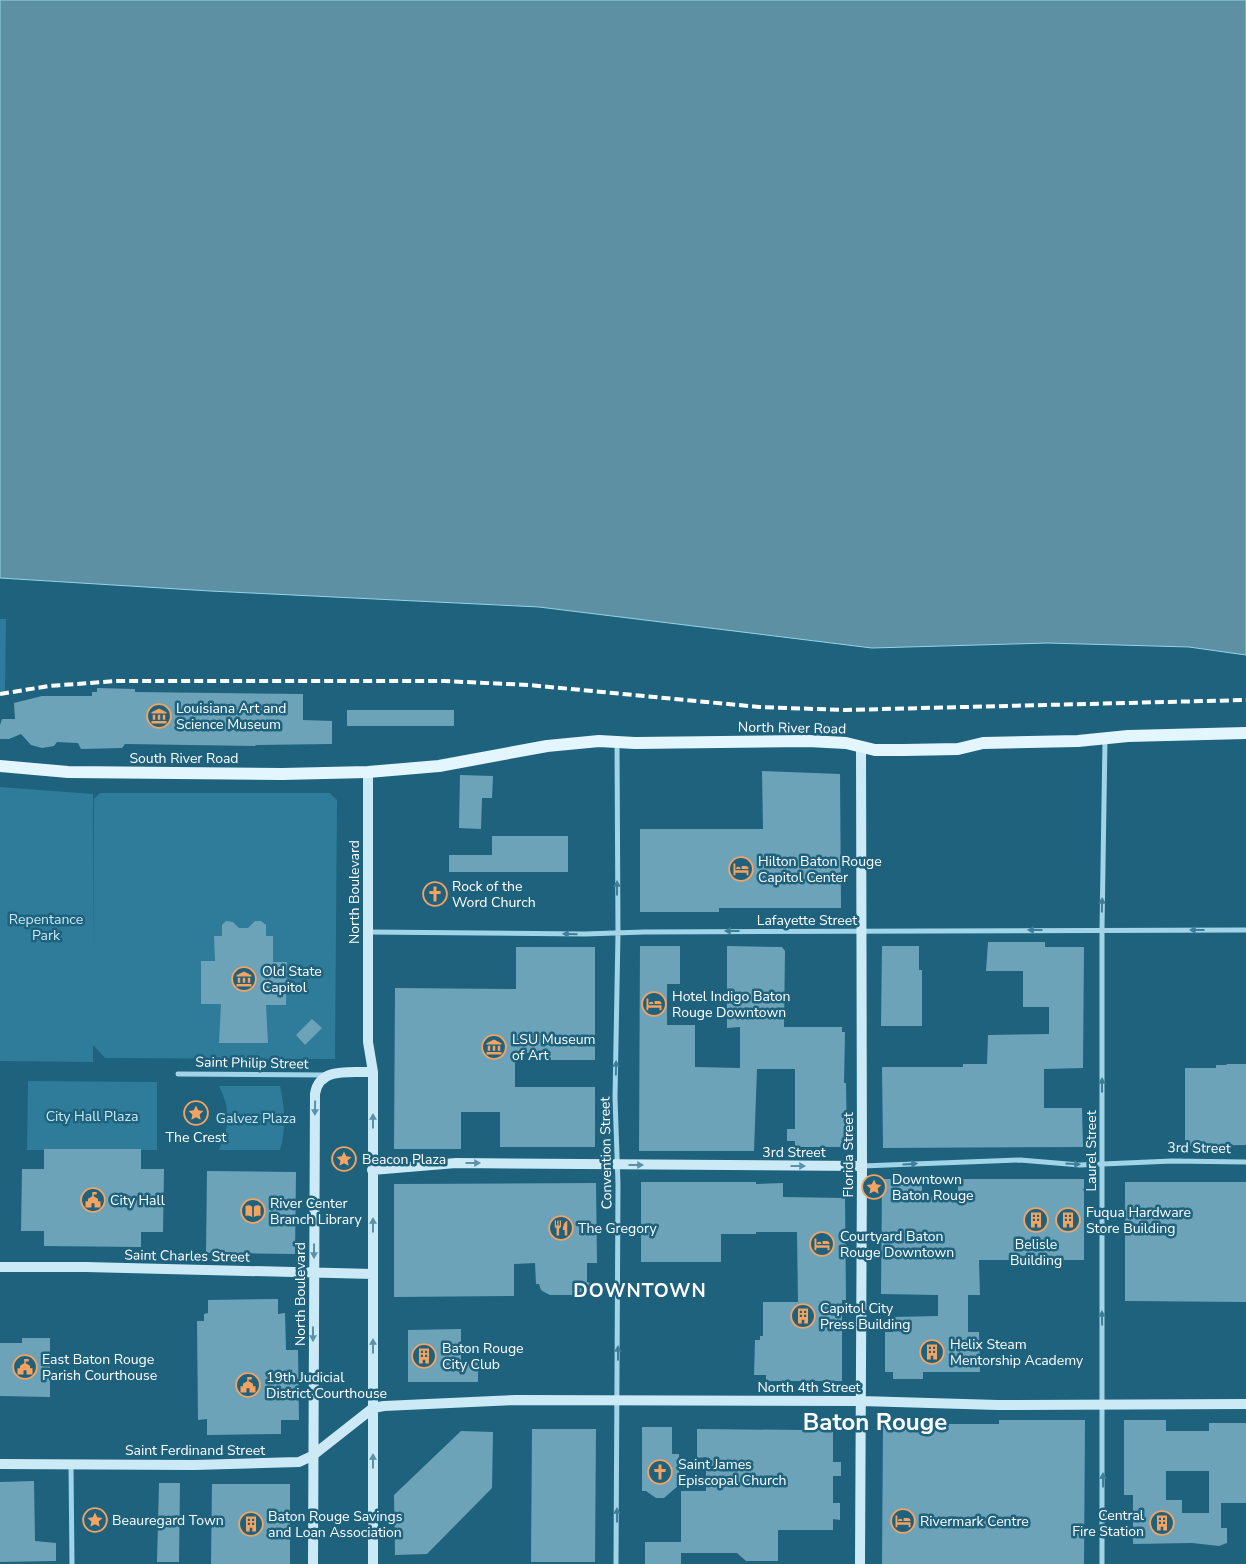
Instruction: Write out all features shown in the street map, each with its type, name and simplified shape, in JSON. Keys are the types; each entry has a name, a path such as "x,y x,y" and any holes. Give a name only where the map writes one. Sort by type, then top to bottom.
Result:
{"main road":[{"name":"North River Road","path":"368,772 438,766 555,745 617,742 800,741 846,743 875,750 958,749 983,744 1078,741 1137,736 1246,733"},
{"name":"South River Road","path":"0,766 68,772 282,774 368,772"}],"street":[{"name":"Laurel Street","path":"1102,1564 1102,929 1105,738"},
{"name":"Convention Street","path":"616,1564 618,1401 618,1164 616,1098 618,933 617,742"},
{"name":"Florida Street","path":"860,1564 862,1166 861,746"},
{"name":"North Boulevard","path":"368,772 368,1042 373,1072 373,1564"},
{"name":"Lafayette Street","path":"368,932 585,934 1102,929 1246,930"},
{"path":"326,1075 373,1072"},
{"name":"Saint Philip Street","path":"178,1074 326,1075"},
{"name":"North Boulevard","path":"313,1564 315,1094 318,1083 326,1075"},
{"name":"3rd Street","path":"372,1170 456,1163 862,1166 1020,1160 1080,1165 1172,1161 1246,1162"},
{"name":"Saint Charles Street","path":"0,1268 95,1268 373,1274"},
{"name":"North 4th Street","path":"373,1408 516,1400 860,1401 998,1405 1246,1404"},
{"name":"Saint Ferdinand Street","path":"0,1464 194,1465 299,1462 312,1456 373,1408"},
{"path":"71,1464 72,1564"}],"green space":[{"path":"0,619 6,619 5,693 0,694"},
{"name":"Repentance Park","path":"0,787 93,794 93,955 94,799 100,793 330,793 337,800 335,1059 105,1058 93,1045 93,1062 0,1061"},
{"name":"City Hall Plaza","path":"28,1081 157,1082 157,1150 27,1150"},
{"name":"Galvez Plaza","path":"219,1086 280,1086 284,1118 280,1150 219,1150 228,1118 226,1103"}],"shaded area":[{"path":"0,0 1246,0 1246,655 1189,647 1048,643 872,648 539,607 210,591 0,578"}],"building":[{"name":"Louisiana Art and Science Museum","path":"97,688 135,689 135,692 303,694 303,720 332,721 332,744 255,746 125,744 122,748 81,749 78,743 57,742 54,746 42,748 31,745 21,734 9,739 0,739 2,719 15,719 14,703 42,696 92,696 92,692 97,692"},
{"path":"347,710 454,710 454,726 347,726"},
{"name":"Hilton Baton Rouge Capitol Center","path":"762,771 840,774 841,908 719,908 719,912 640,912 640,829 763,829"},
{"path":"460,775 493,776 492,798 482,798 481,829 459,828"},
{"path":"492,836 568,836 568,872 449,872 449,855 492,855"},
{"name":"Old State Capitol","path":"226,921 233,922 239,928 248,928 255,921 261,921 266,925 266,936 273,936 273,962 287,962 286,1005 266,1005 268,1043 219,1043 221,1004 201,1004 201,961 215,961 214,936 222,936 222,925"},
{"path":"988,942 1045,942 1045,947 1084,947 1083,1068 1044,1069 1044,1108 1082,1108 1083,1147 883,1148 882,1067 963,1067 963,1064 987,1064 988,1035 1049,1034 1049,1007 1023,1007 1023,971 986,971"},
{"path":"640,946 680,946 680,984 667,984 667,1025 695,1025 695,1067 740,1068 740,1027 727,1028 727,946 782,947 785,951 784,1027 842,1027 842,1032 845,1032 844,1083 846,1083 847,1147 795,1147 795,1141 787,1141 787,1129 795,1129 795,1069 757,1069 754,1151 639,1151"},
{"path":"882,946 919,946 919,970 922,970 922,1026 881,1026"},
{"path":"516,947 595,947 595,1060 536,1060 536,1053 515,1053 515,1087 595,1087 595,1147 500,1147 500,1112 461,1112 461,1149 394,1149 395,988 516,989"},
{"path":"312,1019 322,1028 305,1045 296,1035"},
{"path":"1246,1064 1246,1145 1185,1146 1185,1068 1216,1068 1216,1065"},
{"name":"City Hall","path":"44,1149 141,1149 141,1169 164,1169 163,1232 141,1232 141,1247 44,1246 44,1231 21,1231 22,1169 44,1169"},
{"path":"207,1171 296,1172 295,1254 206,1253"},
{"path":"882,1179 922,1179 922,1197 958,1196 958,1179 1084,1179 1084,1260 979,1260 980,1295 968,1295 968,1332 979,1332 980,1372 923,1372 923,1379 893,1379 893,1372 885,1372 885,1332 893,1332 893,1317 938,1316 938,1295 881,1294"},
{"path":"641,1182 783,1183 783,1197 845,1198 846,1300 842,1300 842,1381 766,1381 766,1375 754,1375 755,1340 760,1340 760,1336 763,1336 763,1302 798,1302 797,1232 721,1234 721,1262 641,1262"},
{"path":"1125,1182 1246,1182 1246,1302 1125,1301"},
{"path":"596,1183 597,1263 587,1263 587,1282 590,1283 589,1295 550,1295 544,1292 539,1284 536,1284 535,1263 514,1264 514,1296 394,1297 394,1184"},
{"name":"19th Judicial District Courthouse","path":"278,1299 278,1314 285,1313 286,1350 298,1350 299,1420 281,1420 281,1434 207,1435 207,1419 198,1420 197,1321 204,1321 204,1314 208,1313 208,1300"},
{"path":"461,1329 461,1362 478,1362 478,1382 408,1382 408,1330"},
{"name":"East Baton Rouge Parish Courthouse","path":"22,1338 50,1338 50,1397 0,1396 0,1343 22,1343"},
{"path":"999,1420 1085,1420 1084,1564 882,1564 883,1424 999,1424"},
{"path":"1124,1420 1166,1420 1166,1431 1209,1431 1209,1423 1246,1423 1246,1503 1221,1503 1221,1528 1227,1528 1227,1543 1219,1546 1192,1543 1133,1544 1133,1495 1124,1495","holes":["1166,1471 1209,1471 1209,1513 1182,1513 1182,1500 1166,1500"]},
{"path":"802,1424 818,1424 818,1430 833,1430 833,1462 841,1462 841,1476 833,1476 833,1503 840,1503 840,1520 833,1519 833,1530 778,1530 778,1561 746,1561 737,1553 681,1553 681,1564 645,1564 645,1542 681,1542 681,1491 706,1491 706,1457 697,1458 697,1429 802,1430"},
{"name":"Saint James Episcopal Church","path":"642,1427 672,1427 672,1454 679,1454 679,1485 664,1498 656,1498 646,1491 642,1491"},
{"path":"532,1429 596,1429 595,1562 531,1562"},
{"path":"461,1431 493,1432 492,1488 427,1554 395,1555 394,1495"},
{"path":"34,1481 35,1541 56,1543 56,1561 0,1562 0,1482"},
{"path":"159,1483 180,1483 179,1562 157,1562"},
{"name":"Baton Rouge Savings and Loan Association","path":"212,1484 290,1484 290,1564 211,1564"}],"railway":[{"path":"0,694 49,686 116,681 444,681 529,685 759,707 844,710 1246,700"}],"place":[{"name":"Louisiana Art and Science Museum","path":"159,716"},
{"name":"Hilton Baton Rouge Capitol Center","path":"741,869"},
{"name":"Rock of the Word Church","path":"435,894"},
{"name":"Old State Capitol","path":"244,979"},
{"name":"Hotel Indigo Baton Rouge Downtown","path":"654,1004"},
{"name":"LSU Museum of Art","path":"494,1047"},
{"name":"The Crest","path":"196,1113"},
{"name":"Beacon Plaza","path":"344,1159"},
{"name":"Downtown Baton Rouge","path":"874,1187"},
{"name":"City Hall","path":"93,1200"},
{"name":"River Center Branch Library","path":"253,1211"},
{"name":"Belisle Building","path":"1036,1220"},
{"name":"Fuqua Hardware Store Building","path":"1068,1220"},
{"name":"The Gregory","path":"561,1228"},
{"name":"Courtyard Baton Rouge Downtown","path":"822,1244"},
{"name":"Capitol City Press Building","path":"803,1316"},
{"name":"Helix Steam Mentorship Academy","path":"932,1352"},
{"name":"Baton Rouge City Club","path":"424,1356"},
{"name":"East Baton Rouge Parish Courthouse","path":"25,1367"},
{"name":"19th Judicial District Courthouse","path":"248,1385"},
{"name":"Saint James Episcopal Church","path":"660,1472"},
{"name":"Beauregard Town","path":"95,1520"},
{"name":"Rivermark Centre","path":"903,1521"},
{"name":"Central Fire Station","path":"1162,1523"},
{"name":"Baton Rouge Savings and Loan Association","path":"251,1524"}],"district":[{"name":"DOWNTOWN","path":"640,1291"},
{"name":"Baton Rouge","path":"875,1422"}]}
